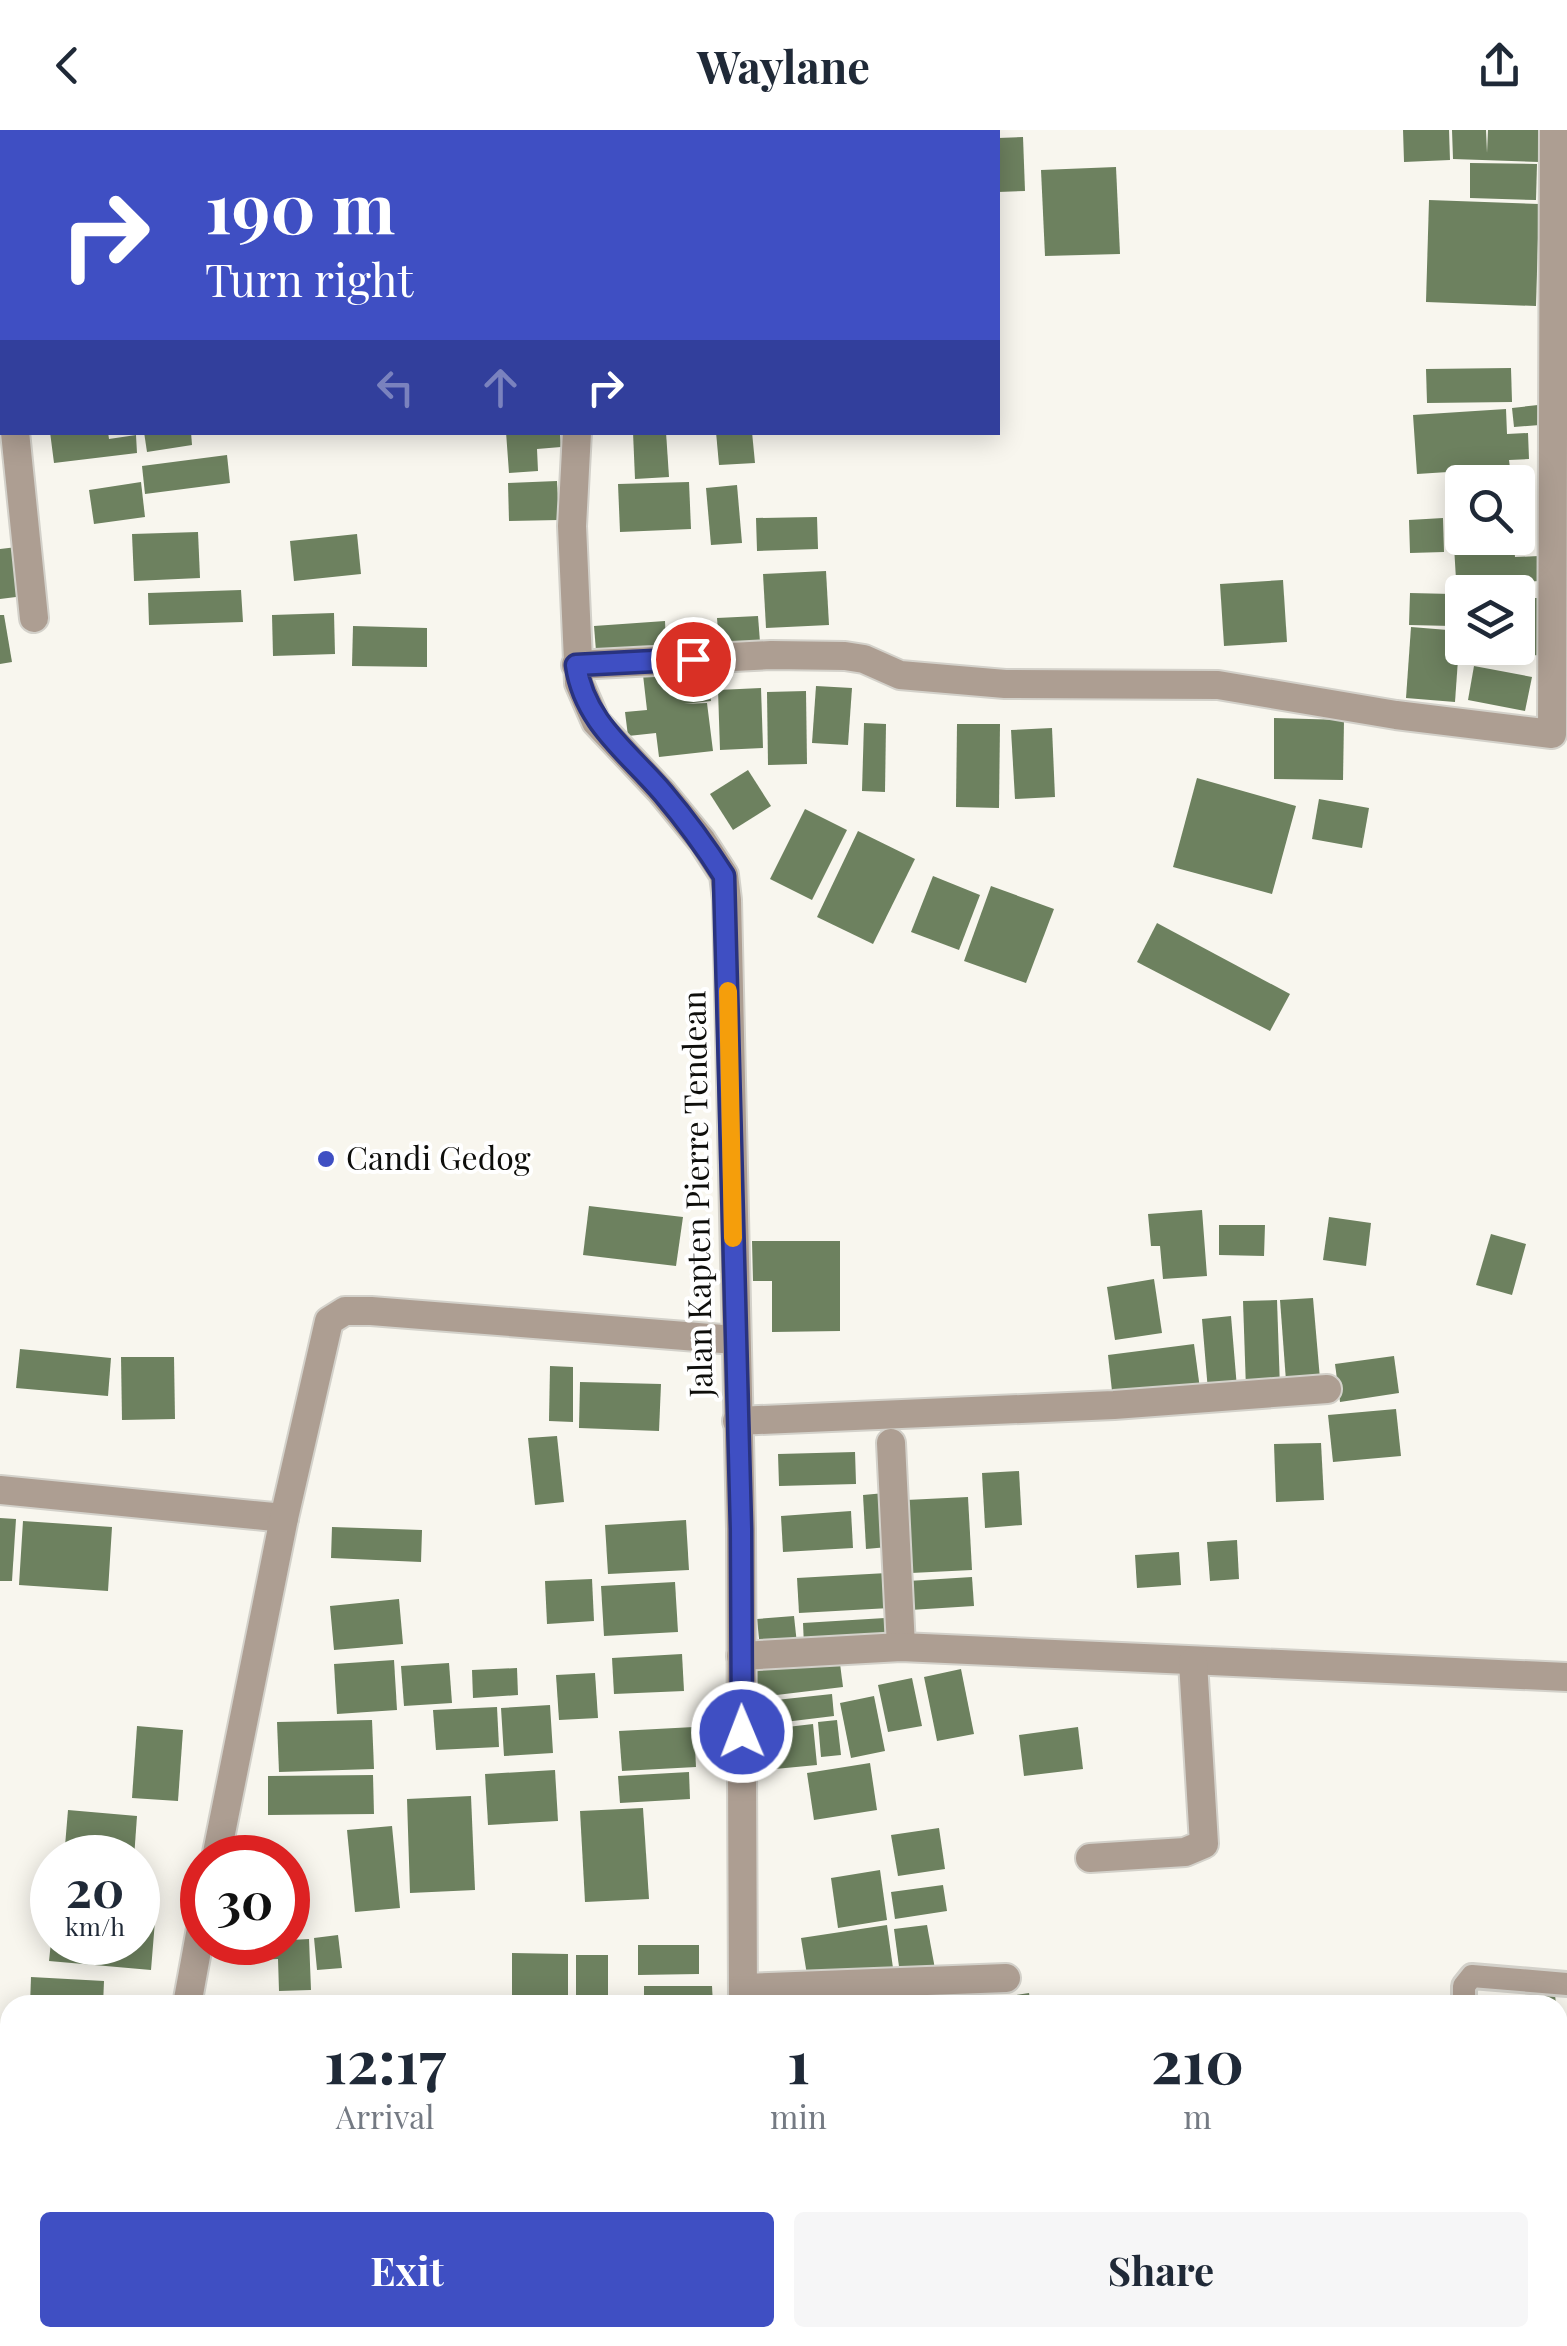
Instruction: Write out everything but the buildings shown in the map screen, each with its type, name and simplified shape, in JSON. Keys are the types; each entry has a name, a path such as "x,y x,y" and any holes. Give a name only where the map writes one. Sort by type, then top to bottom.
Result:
{"street":[{"path":"576,665 771,655 845,656 864,659 900,675 1006,684 1218,685 1396,715 1560,733 1554,130"},
{"name":"Jalan Kapten Pierre Tendean","path":"577,435 572,526 579,683 596,722 702,841 725,888 738,1421 743,1995"},
{"path":"10,443 34,618"},
{"path":"221,1835 284,1518 330,1321 344,1311 735,1340"},
{"path":"738,1421 1114,1405 1327,1389"},
{"path":"891,1443 901,1647"},
{"path":"0,1490 284,1518"},
{"path":"740,1656 901,1647 1567,1677"},
{"path":"1090,1858 1186,1852 1204,1844 1193,1662"},
{"path":"189,1995 194,1965"},
{"path":"771,1995 1006,1978"}],"lane":[{"path":"1464,1995 1464,1986 1472,1976 1567,1984"}],"slow traffic":[{"path":"728,991 733,1238"}],"place":[{"name":"Candi Gedog","path":"326,1159"}],"route":[{"path":"693,659 576,665 579,683 596,722 661,791 702,841 724,876 741,1529 742,1732"}]}
